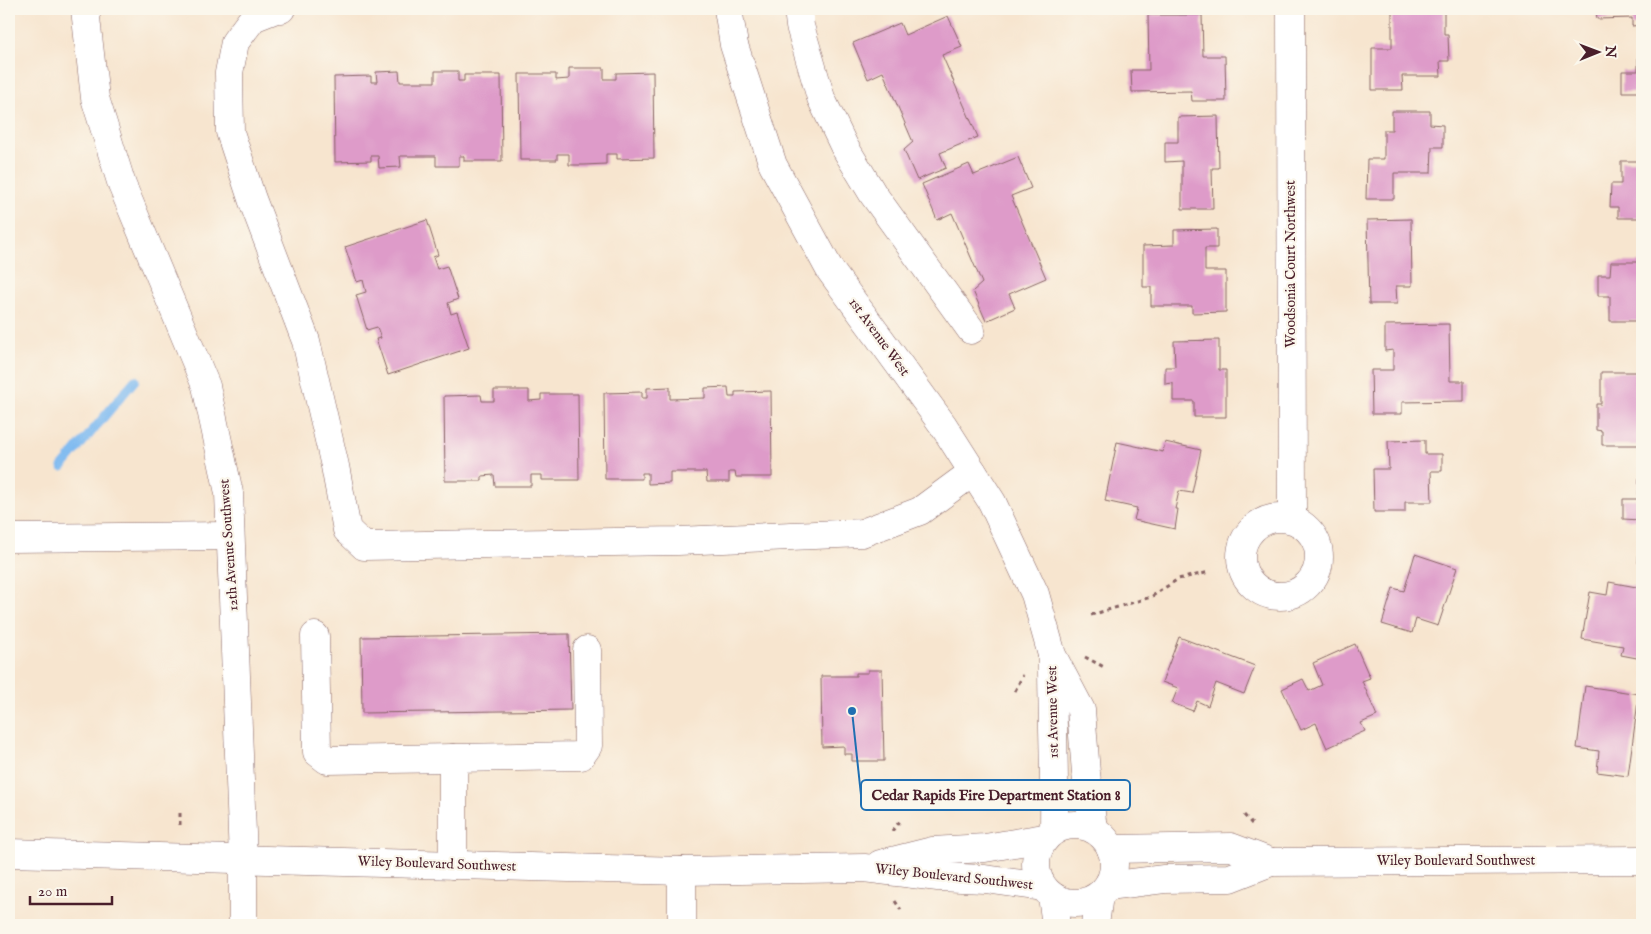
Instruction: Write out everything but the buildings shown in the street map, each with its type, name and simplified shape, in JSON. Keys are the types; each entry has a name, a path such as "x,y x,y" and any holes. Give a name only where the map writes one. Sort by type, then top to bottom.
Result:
{"street":[{"name":"12th Avenue Southwest","path":"85,9 95,98 122,185 206,386 229,493 243,859 243,925"},
{"path":"281,9 276,9 254,18 234,42 229,73 230,132 252,199 306,340 335,466 347,530 364,546 669,541 862,533 920,511 973,472"},
{"name":"1st Avenue West","path":"728,9 734,44 773,165 830,270 943,425 992,502 1035,594 1052,655 1081,710 1093,829"},
{"path":"798,9 800,26 820,98 844,146 873,194 970,330"},
{"name":"Woodsonia Court Northwest","path":"1291,9 1292,519"},
{"path":"9,538 230,536"},
{"path":"315,636 317,752 327,760 581,756 588,746 587,650"},
{"name":"1st Avenue West","path":"1049,834 1055,774 1052,722 1052,655"},
{"path":"453,758 453,865"},
{"path":"1056,925 1047,892 1037,876 1035,864 1038,850 1049,834 1067,825 1081,824 1093,829 1104,837 1111,849 1114,862 1113,874 1103,891 1095,925"},
{"name":"Wiley Boulevard Southwest","path":"864,868 932,851 985,848 1049,834"},
{"name":"Wiley Boulevard Southwest","path":"1111,849 1231,847 1271,862 1642,860"},
{"name":"Wiley Boulevard Southwest","path":"9,853 682,871 864,868 938,877 985,879 1047,892"},
{"name":"Wiley Boulevard Southwest","path":"1103,891 1164,879 1230,878 1271,862"},
{"path":"682,871 682,925"},
{"path":"1047,892 1063,902 1076,903 1088,901 1103,891"}],"path":[{"path":"1092,615 1152,597 1178,579 1210,572"},
{"path":"180,813 180,827"}],"waterway":[{"path":"62,467 135,380"}],"place":[{"name":"Cedar Rapids Fire Department Station 8","path":"852,711"}]}
